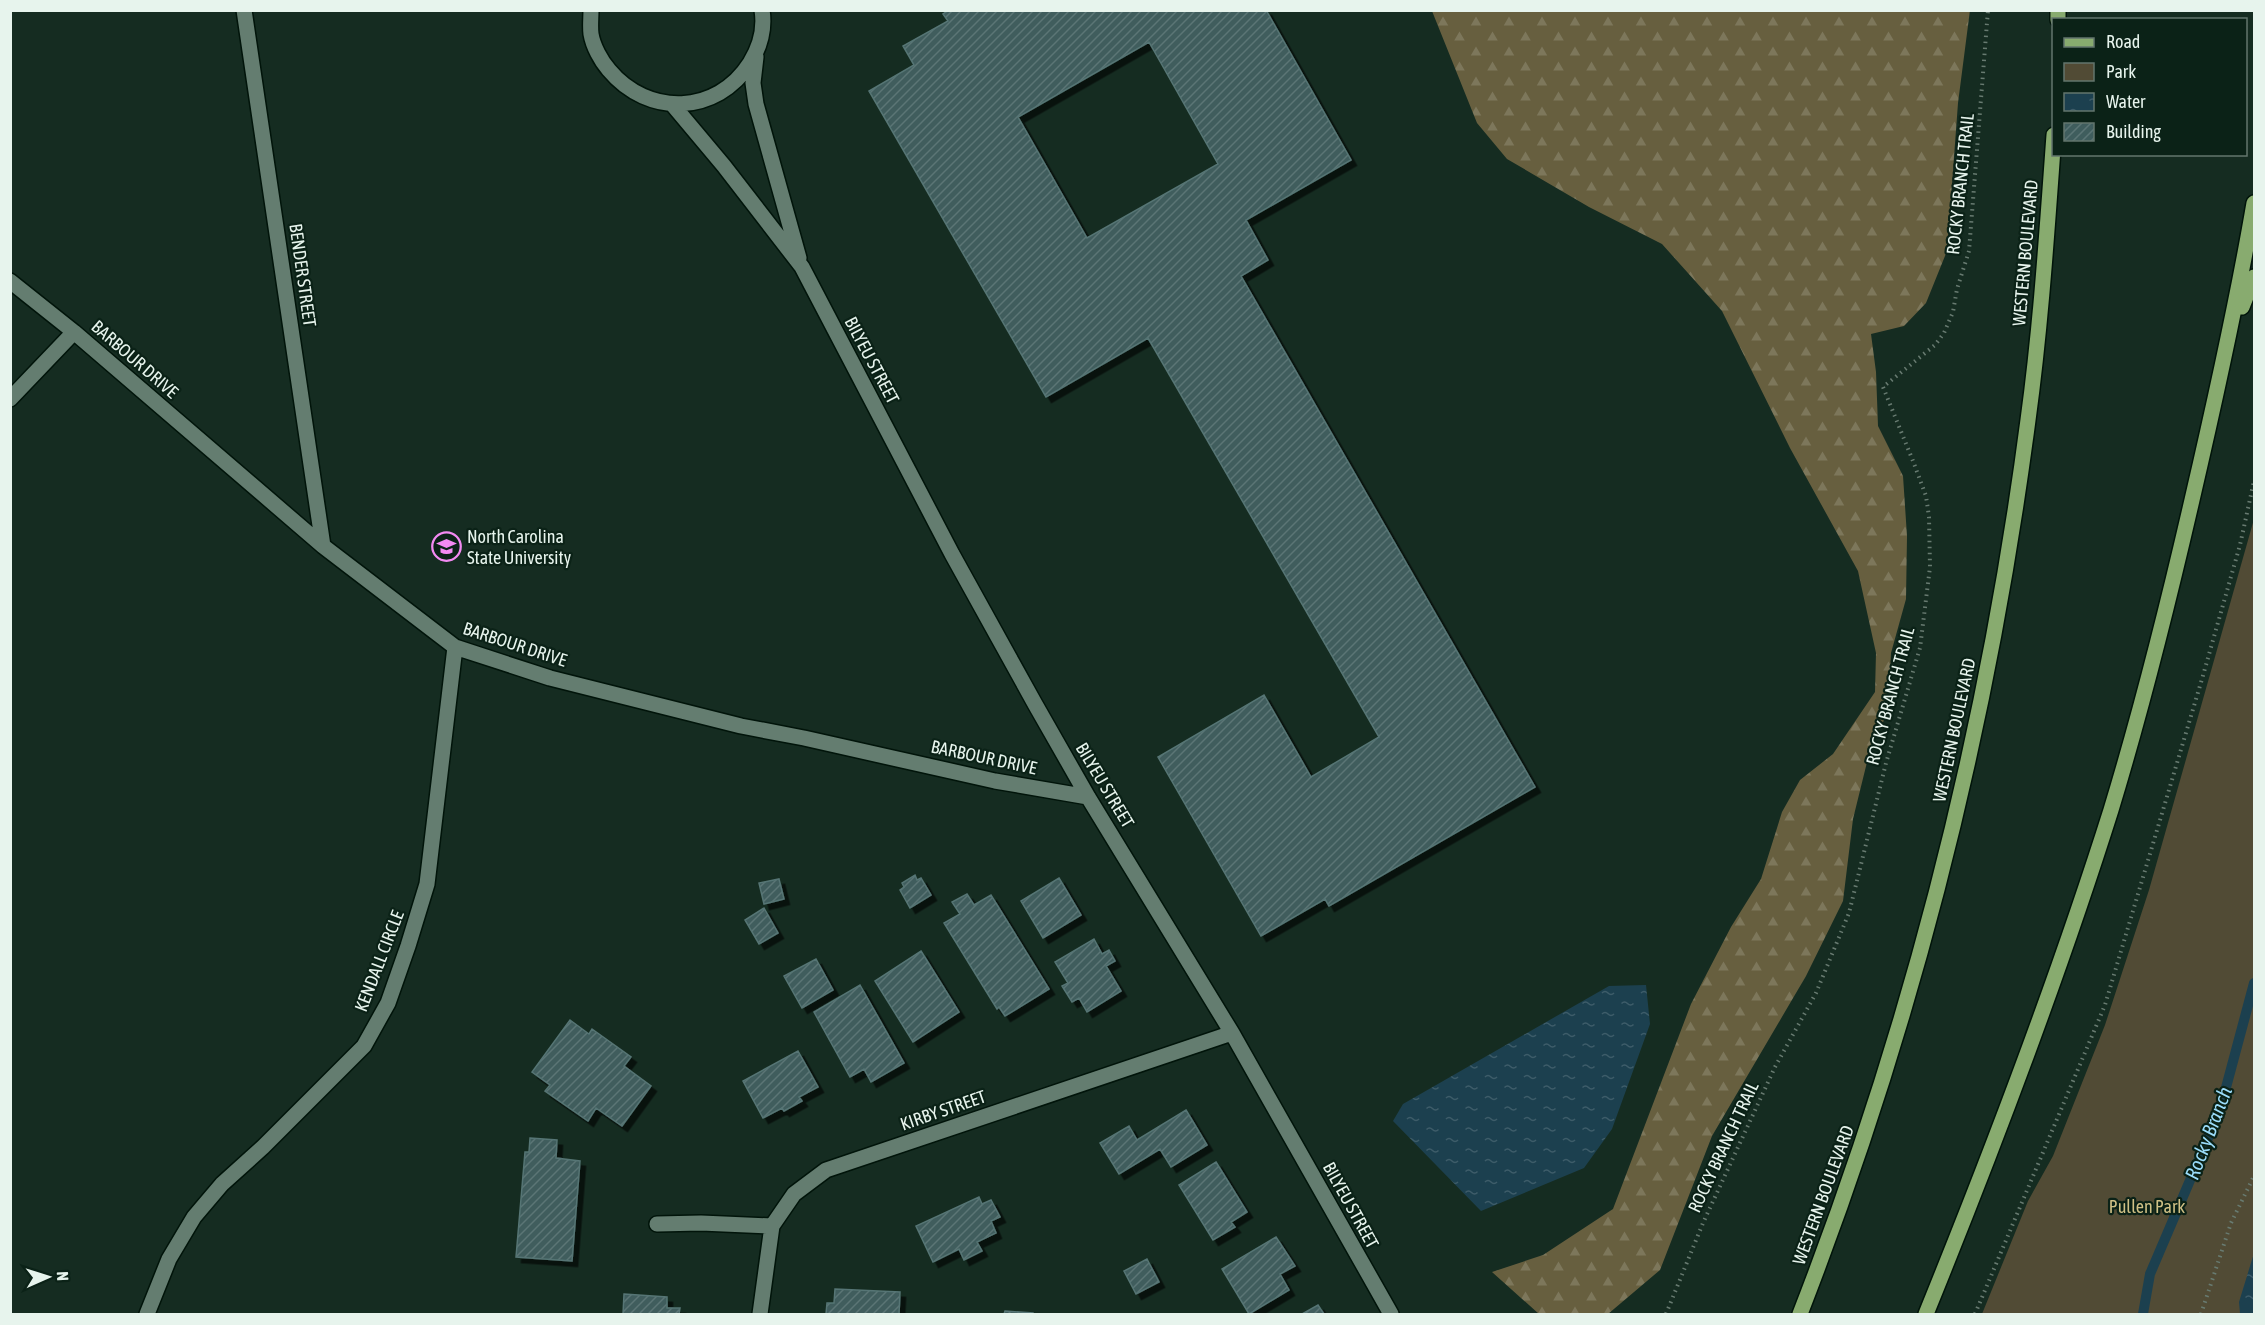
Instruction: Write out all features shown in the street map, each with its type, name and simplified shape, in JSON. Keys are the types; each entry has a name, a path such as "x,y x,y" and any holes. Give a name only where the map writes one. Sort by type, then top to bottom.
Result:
{"main road":[{"name":"WESTERN BOULEVARD","path":"1800,1314 1859,1157 1891,1058 1942,872 1981,699 1998,616 2029,417 2046,255 2053,156"},
{"path":"1926,1314 1998,1135 2054,980 2111,810 2162,627 2231,331 2254,203"},
{"path":"2231,331 2254,276"}],"street":[{"name":"BENDER STREET","path":"244,10 323,546"},
{"path":"591,10 591,35 598,53 602,62 620,84 645,98 672,104 698,102 722,92 742,74 756,52 767,14"},
{"name":"BILYEU STREET","path":"756,52 753,83 756,104 802,267"},
{"name":"BILYEU STREET","path":"672,104 724,166 802,267 952,554 1088,797 1232,1033 1391,1314"},
{"name":"BARBOUR DRIVE","path":"10,281 74,332 323,546 455,647 550,678 741,726 995,781 1088,797"},
{"path":"10,399 74,332"},
{"name":"KENDALL CIRCLE","path":"147,1314 169,1259 194,1218 222,1184 263,1147 364,1046 388,1003 426,884 455,647"},
{"name":"KIRBY STREET","path":"760,1314 772,1226 794,1194 826,1170 1232,1033"},
{"path":"657,1224 701,1222 772,1226"}],"path":[{"name":"ROCKY BRANCH TRAIL","path":"1666,1314 1703,1223 1775,1067 1816,993 1849,913 1886,763 1920,648 1930,567 1929,517 1926,496 1914,461 1882,387 1935,345 1949,324 1953,312 1957,289 1969,251 1988,10"},
{"path":"1975,1314 2105,1005 2202,679 2240,544 2254,481"},
{"path":"2201,1314 2231,1223 2254,1176"}],"green space":[{"path":"1970,10 1958,103 1947,251 1926,303 1904,326 1871,334 1876,372 1878,426 1903,476 1907,536 1906,599 1891,653 1888,711 1869,754 1853,819 1843,901 1806,976 1712,1136 1660,1270 1608,1314 1539,1314 1492,1272 1543,1255 1613,1209 1691,1004 1731,927 1761,879 1782,812 1800,780 1833,754 1875,692 1876,653 1858,571 1790,448 1722,311 1662,244 1589,207 1507,159 1477,123 1432,11"},
{"name":"Pullen Park","path":"2254,519 2254,1314 1982,1314 2028,1201 2053,1156 2105,1025 2149,890"}],"water":[{"path":"1646,985 1650,1024 1612,1129 1584,1168 1481,1211 1393,1121 1403,1104 1609,986"},
{"path":"2254,1253 2254,1314 2240,1314 2239,1302"}],"building":[{"path":"949,10 1266,10 1351,160 1246,220 1268,260 1241,276 1535,787 1329,906 1325,899 1261,936 1158,757 1264,695 1311,777 1379,737 1148,338 1046,397 869,91 914,65 903,46 948,21 943,14","holes":["1149,42 1218,164 1087,238 1018,117"]},
{"path":"915,875 917,880 921,878 931,895 910,908 900,890 904,887 902,883"},
{"path":"1059,878 1081,915 1043,938 1021,901"},
{"path":"779,879 784,899 764,904 759,883"},
{"path":"967,894 974,905 991,895 1049,989 1005,1016 999,1007 997,1009 944,923 960,914 952,902"},
{"path":"764,908 778,933 759,944 745,920"},
{"path":"1094,939 1102,954 1109,950 1115,961 1106,966 1121,991 1087,1012 1079,998 1072,1002 1062,986 1068,983 1055,962"},
{"path":"921,951 959,1012 913,1042 875,981"},
{"path":"816,959 833,990 802,1008 784,976"},
{"path":"860,985 904,1063 871,1082 864,1069 850,1077 814,1012"},
{"path":"570,1020 589,1034 592,1029 631,1057 624,1066 651,1086 622,1126 596,1108 588,1121 545,1091 550,1085 532,1072"},
{"path":"798,1051 818,1087 799,1097 802,1101 784,1111 782,1108 763,1118 743,1081"},
{"path":"1186,1110 1207,1145 1171,1167 1160,1149 1119,1174 1100,1143 1129,1126 1137,1140"},
{"path":"530,1138 557,1140 556,1158 580,1161 572,1261 516,1257 525,1152 529,1152"},
{"path":"1216,1162 1247,1212 1231,1222 1235,1227 1213,1240 1179,1185"},
{"path":"979,1197 982,1204 991,1200 1000,1217 991,1221 996,1233 977,1242 982,1251 964,1260 959,1249 933,1262 916,1226"},
{"path":"1276,1237 1295,1266 1280,1274 1289,1290 1249,1314 1222,1269"},
{"path":"1147,1259 1159,1282 1136,1294 1124,1271"},
{"path":"835,1289 900,1292 899,1314 826,1314 827,1303 834,1303"},
{"path":"624,1294 667,1297 667,1308 680,1308 679,1314 623,1314"},
{"path":"1318,1305 1324,1314 1302,1314"},
{"path":"1005,1311 1033,1313 1033,1314 1004,1314"}],"waterway":[{"name":"Rocky Branch","path":"2143,1314 2150,1274 2220,1110 2254,983"}],"place":[{"name":"North Carolina State University","path":"446,546"}]}
